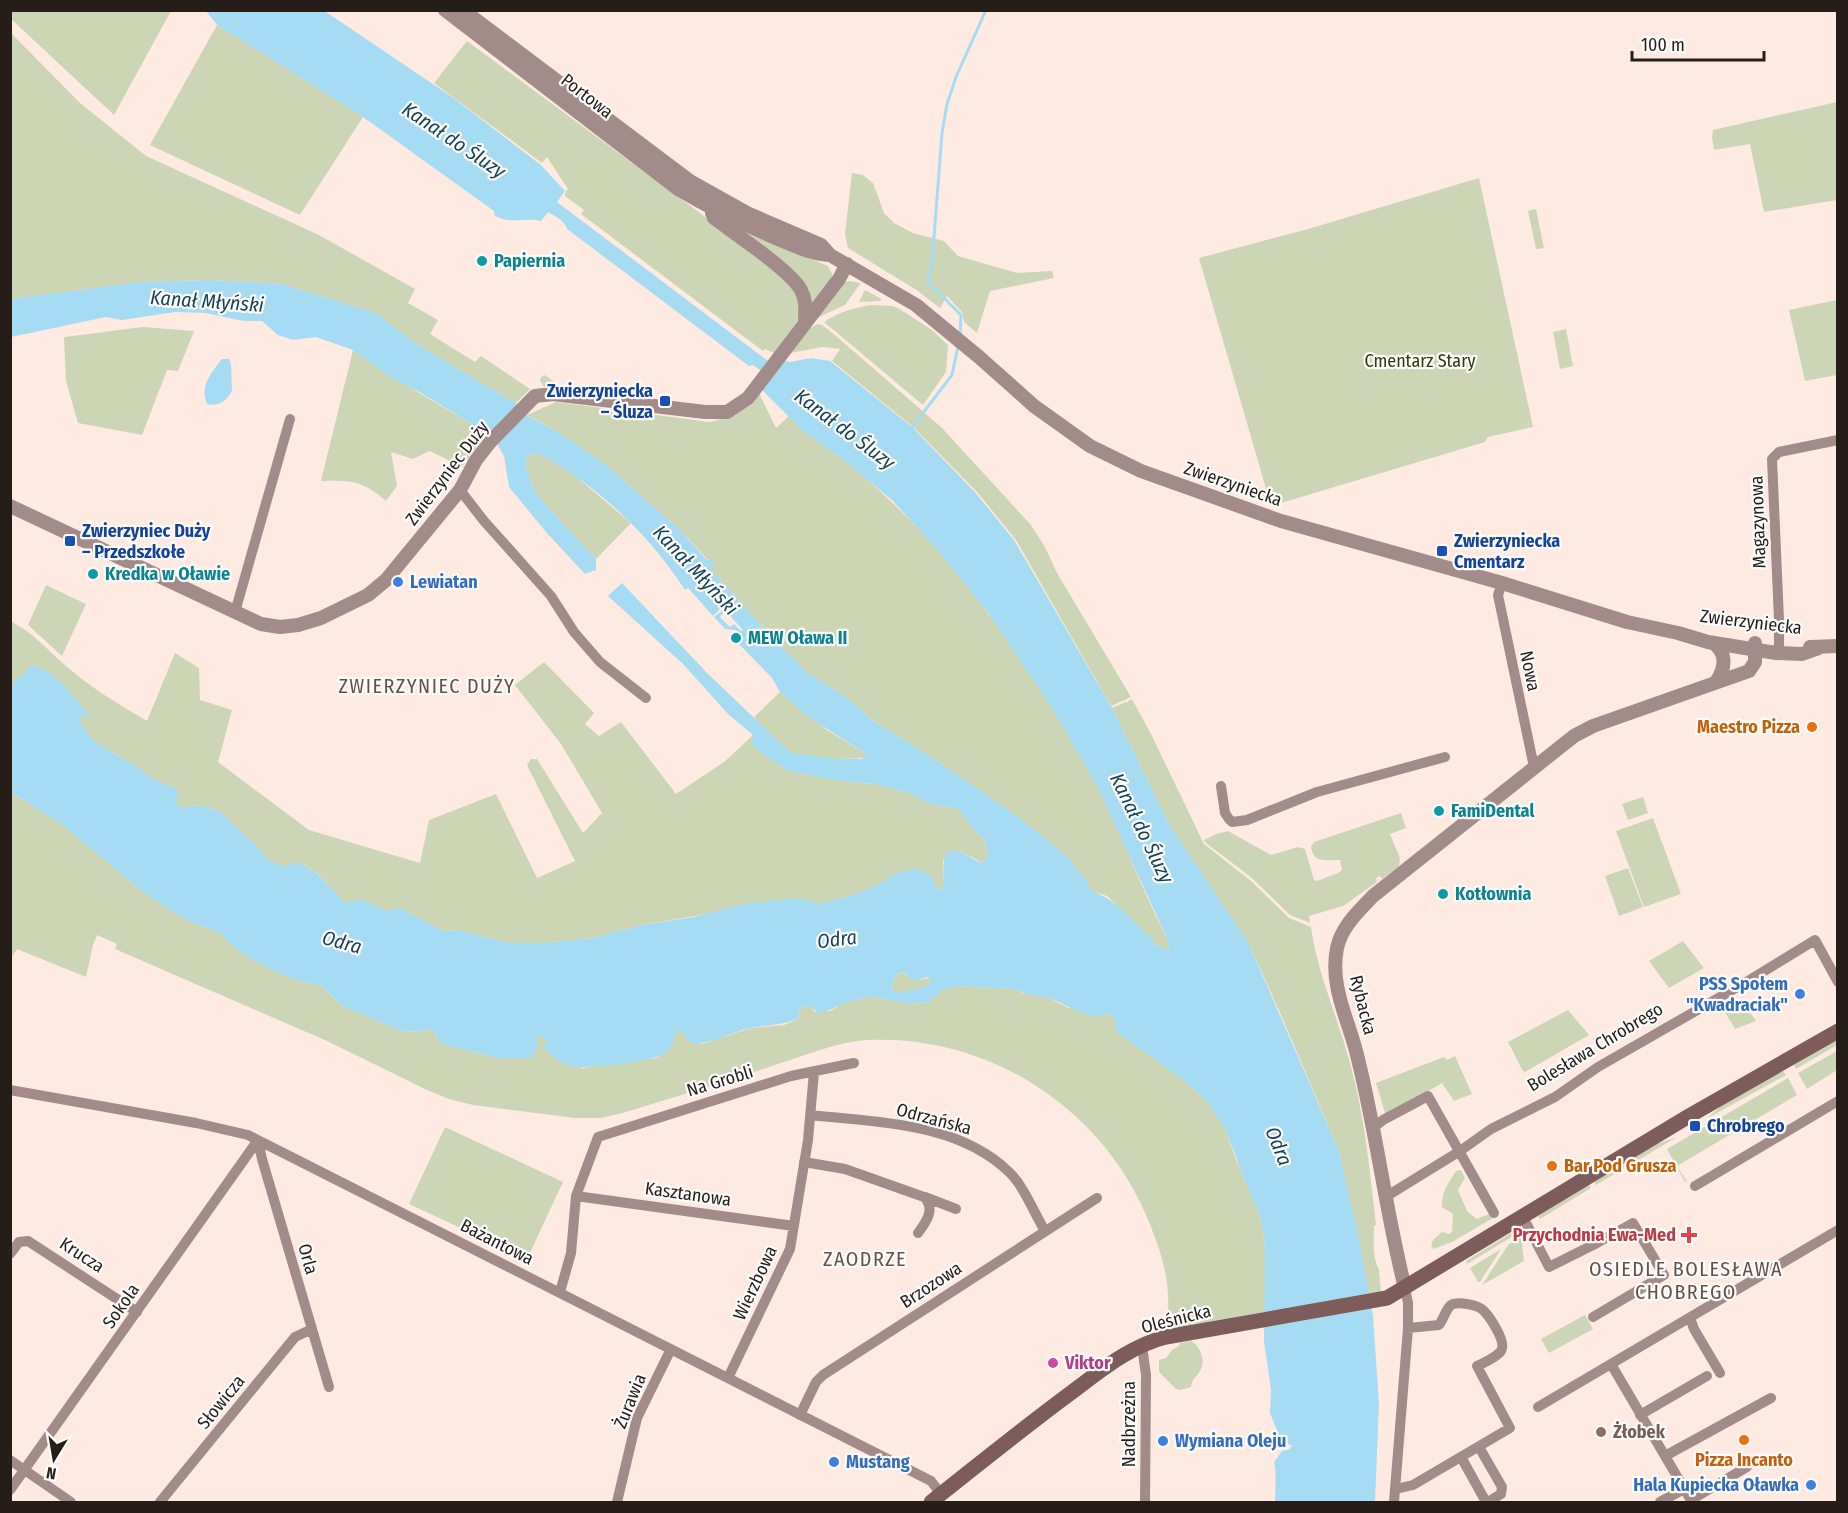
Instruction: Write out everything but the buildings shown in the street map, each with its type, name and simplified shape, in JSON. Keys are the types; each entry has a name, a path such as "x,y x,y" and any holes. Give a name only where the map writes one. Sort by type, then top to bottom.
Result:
{"main road":[{"path":"1405,1288 1698,1111 1838,1031"},
{"name":"Oleśnicka","path":"936,1498 1099,1372 1142,1346 1180,1335 1375,1301 1387,1298 1405,1288"}],"street":[{"name":"Portowa","path":"445,10 678,189 749,214 821,245 830,255"},
{"name":"Portowa","path":"464,10 711,201"},
{"path":"711,201 714,218 793,279 804,297 806,305 804,323"},
{"name":"Zwierzyniecka","path":"830,255 916,305 980,357 1034,406 1090,446 1141,471 1281,521 1502,582 1601,615 1695,639 1777,649 1838,646"},
{"name":"Zwierzyniec Duży","path":"10,506 261,624 280,627 298,625 348,606 368,595 386,580 460,490 476,460 491,441 535,396 553,394 705,412 727,412 748,398 839,279 847,264"},
{"path":"236,612 290,419"},
{"name":"Magazynowa","path":"1777,649 1772,459 1779,452 1838,440"},
{"path":"460,490 484,521 551,596 574,633 600,662 646,698"},
{"name":"Nowa","path":"1502,582 1498,596 1534,767"},
{"name":"Zwierzyniecka","path":"1678,633 1697,632 1753,647"},
{"path":"1713,643 1723,653 1724,666 1719,677"},
{"name":"Rybacka","path":"1394,1503 1408,1303 1358,1057 1336,988 1336,954 1343,931 1373,896 1574,736 1593,726 1719,677 1753,647"},
{"path":"1221,786 1225,813 1232,822 1246,820 1317,792 1445,757"},
{"name":"Bolesława Chrobrego","path":"1387,1196 1555,1097 1598,1067 1815,940 1838,982"},
{"name":"Na Grobli","path":"576,1196 598,1137 791,1076 854,1063"},
{"name":"Wierzbowa","path":"728,1378 790,1249 811,1115 814,1071"},
{"name":"Bażantowa","path":"10,1089 196,1123 258,1140 931,1481 936,1498"},
{"path":"1373,1128 1428,1095 1494,1213"},
{"path":"1695,1186 1838,1101"},
{"name":"Odrzańska","path":"811,1115 907,1126 951,1137 974,1146 1010,1173 1045,1231"},
{"name":"Sokola","path":"10,1490 258,1140"},
{"name":"Orla","path":"258,1140 261,1159 328,1387"},
{"path":"804,1162 844,1169 956,1209"},
{"path":"560,1292 571,1253 576,1196"},
{"name":"Kasztanowa","path":"576,1196 794,1226"},
{"path":"918,1233 930,1209 929,1202 924,1197"},
{"name":"Brzozowa","path":"800,1415 816,1382 823,1375 1097,1198"},
{"path":"1523,1217 1549,1267 1597,1244 1633,1223 1664,1275 1593,1317"},
{"path":"1538,1407 1838,1230"},
{"name":"Krucza","path":"10,1254 19,1242 28,1241 136,1312"},
{"path":"1396,1489 1413,1485 1510,1428 1477,1366 1500,1353 1502,1339 1482,1309 1457,1304 1453,1300 1439,1325 1408,1328"},
{"path":"1690,1318 1720,1373"},
{"name":"Słowicza","path":"160,1503 295,1337 312,1329"},
{"name":"Nadbrzeżna","path":"1142,1346 1146,1376 1145,1503"},
{"name":"Żurawia","path":"617,1503 637,1418 671,1349"},
{"path":"1611,1364 1691,1501 1747,1467"},
{"path":"1640,1415 1707,1376"},
{"path":"1665,1456 1771,1398"},
{"path":"1461,1457 1487,1503 1501,1494 1502,1487 1479,1447"},
{"path":"10,1460 71,1503"},
{"path":"1660,1503 1684,1489"}],"green space":[{"path":"11,10 171,11 114,115 11,19"},
{"path":"217,25 363,117 300,215 150,145"},
{"path":"10,32 80,103 146,156 319,235 415,289 408,303 438,320 430,334 475,362 481,356 530,389 516,403 418,345 376,313 282,284 209,280 140,282 11,299"},
{"path":"467,41 788,278 801,302 800,319 774,353 765,349 763,351 581,214 584,210 565,196 568,189 547,157 542,163 434,83"},
{"path":"1837,102 1837,200 1764,212 1750,144 1714,150 1713,130"},
{"path":"852,173 863,175 873,183 884,213 894,223 913,233 944,241 958,256 1017,273 1052,271 1054,278 990,291 977,333 964,322 962,312 947,296 940,308 918,291 848,248 845,234"},
{"name":"Cmentarz Stary","path":"1479,178 1533,427 1488,437 1485,442 1271,506 1199,258 1308,229"},
{"path":"1536,209 1544,248 1536,249 1528,211"},
{"path":"724,222 828,266 832,278 811,305"},
{"path":"849,281 861,283 845,305 817,318 841,283"},
{"path":"865,290 880,298 881,301 859,302"},
{"path":"1837,300 1837,375 1805,381 1789,310"},
{"path":"871,305 898,308 932,330 948,345 946,372 923,405 824,322 846,311"},
{"path":"817,324 835,335 942,428 1031,525 1131,697 1111,706 1016,540 977,492 912,426 832,361 840,349 823,347 790,353 809,329"},
{"path":"143,327 194,331 178,371 167,370 142,435 78,423 66,381 64,337"},
{"path":"1566,329 1573,366 1560,369 1553,332"},
{"path":"353,350 402,383 487,433 462,467 430,451 413,459 391,452 397,486 386,501 363,485 340,481 321,481"},
{"path":"545,375 560,389 544,387 540,381"},
{"path":"759,393 776,428 789,416 864,477 899,510 957,573 1001,631 1043,692 1097,785 1167,938 1169,947 1166,950 1154,944 1152,939 1107,896 1091,891 1086,880 1067,856 1017,816 939,762 872,720 845,696 808,673 769,635 710,568 714,563 707,559 678,528 607,466 563,435 527,415 556,402 710,422 738,413"},
{"path":"537,453 566,468 631,523 596,559 534,490 525,464 528,455"},
{"path":"46,585 86,604 62,656 28,625"},
{"path":"10,621 32,635 84,681 147,721 175,653 199,668 200,700 232,710 218,762 309,830 420,863 429,820 496,794 537,878 575,861 527,765 531,759 537,759 583,833 602,813 561,744 515,685 544,662 594,713 585,724 599,736 621,722 676,794 724,762 753,735 757,750 788,771 873,784 909,793 930,804 959,809 974,830 984,839 988,856 982,863 962,852 943,860 944,886 942,890 937,888 929,874 896,873 883,882 856,894 820,904 799,898 642,925 592,938 543,943 509,943 457,930 443,931 400,908 387,911 361,899 345,903 321,877 306,866 291,863 288,866 282,866 267,859 258,847 218,810 197,805 183,808 177,806 177,789 151,778 141,769 93,741 78,719 81,715 89,715 71,692 56,678 31,665 25,673 11,683"},
{"path":"780,692 827,730 866,756 853,759 830,758 797,755 787,751 754,717"},
{"path":"1132,699 1204,844 1251,881 1289,918 1311,927 1314,945 1346,1050 1360,1106 1372,1185 1376,1225 1374,1226 1374,1254 1379,1269 1381,1292 1369,1294 1339,1151 1248,942 1169,824 1112,708 1128,703"},
{"path":"11,792 64,826 140,890 190,922 218,932 244,955 292,979 322,986 342,1006 401,1031 418,1032 427,1029 454,1046 503,1059 535,1040 538,1035 544,1037 582,1068 656,1058 667,1052 676,1030 702,1044 751,1028 784,1025 798,1019 800,1009 804,1006 810,1007 815,1012 830,1011 869,996 909,1004 929,1002 941,991 952,986 1016,989 1022,993 1049,998 1069,1008 1111,1015 1116,1021 1116,1031 1182,1079 1206,1100 1225,1129 1261,1218 1265,1248 1265,1312 1179,1327 1172,1315 1168,1329 1168,1289 1159,1248 1131,1185 1106,1148 1074,1115 1039,1088 1000,1066 957,1050 913,1042 855,1041 623,1113 601,1118 575,1118 473,1105 449,1099 327,1041 115,949 117,944 97,935 86,977 17,949 11,958"},
{"path":"1643,797 1648,813 1628,820 1622,804"},
{"path":"1401,813 1406,828 1390,834 1400,858 1399,866 1382,879 1380,876 1376,878 1377,882 1343,906 1309,916 1310,923 1290,915 1252,878 1204,840 1228,831 1271,855 1298,847 1305,849 1314,880 1317,881 1342,870 1340,860 1321,860 1314,856 1311,846 1314,842"},
{"path":"1653,818 1681,894 1644,907 1616,831"},
{"path":"1628,868 1643,907 1619,916 1605,876"},
{"path":"1683,941 1704,968 1669,988 1649,961"},
{"path":"899,972 916,979 934,979 935,982 914,990 892,992 893,981"},
{"path":"1743,1002 1756,1021 1735,1029 1725,1012"},
{"path":"1568,1010 1589,1035 1525,1072 1523,1071 1508,1042"},
{"path":"1837,1039 1837,1045 1796,1069 1794,1065"},
{"path":"1837,1051 1837,1070 1807,1089 1798,1073"},
{"path":"1455,1056 1472,1094 1454,1101 1442,1083 1386,1116 1376,1083 1444,1057 1447,1060"},
{"path":"1783,1071 1786,1075 1706,1119 1724,1104"},
{"path":"1788,1078 1797,1095 1677,1166 1687,1182 1685,1182 1667,1149"},
{"path":"445,1127 563,1182 527,1259 409,1204"},
{"path":"1677,1137 1596,1185 1594,1182 1657,1144"},
{"path":"1461,1170 1465,1178 1458,1190 1467,1211 1477,1219 1493,1212 1496,1216 1454,1241 1434,1249 1431,1246 1433,1240 1442,1232 1449,1234 1452,1232 1453,1214 1442,1207 1443,1197 1456,1171"},
{"path":"1589,1185 1591,1188 1540,1219 1538,1216"},
{"path":"1521,1227 1524,1228 1520,1232 1467,1264 1466,1261"},
{"path":"1521,1237 1524,1261 1482,1285 1508,1245"},
{"path":"1501,1249 1480,1282 1478,1282 1470,1268"},
{"path":"1585,1315 1593,1329 1549,1353 1541,1339"},
{"path":"1191,1341 1202,1354 1202,1367 1191,1387 1176,1389 1159,1372 1159,1360 1166,1358 1180,1343"}],"water":[{"path":"206,11 324,11 329,14 455,99 541,165 565,191 557,202 764,358 778,367 784,360 790,362 811,358 830,361 912,427 974,491 1014,540 1112,708 1169,824 1248,942 1339,1151 1373,1316 1379,1404 1375,1502 1275,1502 1274,1462 1282,1451 1290,1449 1292,1445 1282,1443 1270,1413 1271,1390 1264,1341 1265,1248 1261,1218 1225,1129 1206,1100 1182,1079 1115,1031 1116,1021 1109,1015 1096,1017 1086,1015 1054,1000 1016,989 952,986 941,991 929,1002 909,1004 869,996 820,1014 804,1006 800,1009 798,1019 751,1028 700,1043 692,1044 681,1031 677,1031 667,1052 635,1062 589,1067 569,1066 545,1050 546,1039 538,1035 535,1040 538,1044 535,1053 530,1058 503,1059 442,1043 434,1032 427,1029 418,1032 401,1031 342,1006 322,986 292,979 266,967 244,955 218,932 190,922 140,890 64,826 11,792 11,683 25,673 31,665 57,678 77,700 89,715 78,719 93,741 141,769 151,778 177,789 177,806 183,808 197,805 218,810 258,847 267,859 282,866 298,863 306,866 321,877 345,903 361,899 387,911 400,908 443,931 457,930 509,943 543,943 592,938 744,904 799,898 820,904 856,894 883,882 896,873 915,868 929,874 937,888 942,890 947,853 961,852 982,863 988,856 984,839 974,830 959,809 930,804 909,793 873,784 788,771 757,750 752,743 753,735 728,714 683,664 608,596 622,583 708,674 791,753 841,759 862,759 866,754 807,716 780,692 772,678 739,644 744,639 736,630 725,629 714,617 722,611 724,613 720,617 730,627 734,624 741,631 743,630 697,580 695,579 720,609 713,616 688,588 685,590 671,569 638,530 600,495 559,465 537,453 528,455 525,464 534,490 596,559 596,570 585,574 509,487 504,456 493,437 390,377 353,350 316,337 293,340 278,335 262,321 244,321 205,313 175,312 122,320 106,317 11,337 10,299 140,282 209,280 282,284 376,313 418,345 516,403 517,410 563,435 607,466 678,528 706,559 715,562 710,568 769,635 808,673 845,696 872,720 939,762 1017,816 1067,856 1086,880 1091,891 1117,905 1153,939 1154,944 1166,950 1169,947 1167,938 1097,786 1050,705 989,614 935,547 892,500 837,455 803,431 762,390 770,377 753,365 749,366 567,229 557,217 548,212 541,221 508,220 495,216 494,211 363,117 217,25","holes":["899,972 915,981 927,977 934,981 914,990 892,991 893,981"]},
{"path":"222,359 229,359 231,365 232,391 222,402 215,405 207,404 206,385"}],"waterway":[{"path":"960,337 961,315 930,284 928,278 932,263 942,133 947,104 956,77 986,10"},
{"path":"910,430 952,375 958,346"}],"place":[{"name":"Papiernia","path":"482,261"},
{"name":"Zwierzyniecka – Śluza","path":"665,401"},
{"name":"Zwierzyniec Duży – Przedszkołe","path":"70,541"},
{"name":"Zwierzyniecka Cmentarz","path":"1442,551"},
{"name":"Kredka w Oławie","path":"93,574"},
{"name":"Lewiatan","path":"398,582"},
{"name":"MEW Oława II","path":"736,638"},
{"name":"Maestro Pizza","path":"1812,727"},
{"name":"FamiDental","path":"1439,811"},
{"name":"Kotłownia","path":"1443,894"},
{"name":"PSS Społem \"Kwadraciak\"","path":"1800,994"},
{"name":"Chrobrego","path":"1695,1126"},
{"name":"Bar Pod Grusza","path":"1552,1166"},
{"name":"Przychodnia Ewa-Med","path":"1689,1235"},
{"name":"Viktor","path":"1053,1363"},
{"name":"Żłobek","path":"1601,1432"},
{"name":"Pizza Incanto","path":"1744,1440"},
{"name":"Wymiana Oleju","path":"1163,1441"},
{"name":"Mustang","path":"834,1462"},
{"name":"Hala Kupiecka Oławka","path":"1811,1485"}],"district":[{"name":"ZWIERZYNIEC DUŻY","path":"427,686"},
{"name":"ZAODRZE","path":"865,1259"},
{"name":"OSIEDLE BOLESŁAWA CHOBREGO","path":"1686,1280"}],"water label":[{"name":"Kanał do Śluzy","path":"454,140"},
{"name":"Kanał Młyński","path":"207,301"},
{"name":"Kanał do Śluzy","path":"845,429"},
{"name":"Kanał Młyński","path":"696,570"},
{"name":"Kanał do Śluzy","path":"1142,828"},
{"name":"Odra","path":"837,939"},
{"name":"Odra","path":"342,942"},
{"name":"Odra","path":"1279,1146"}]}
